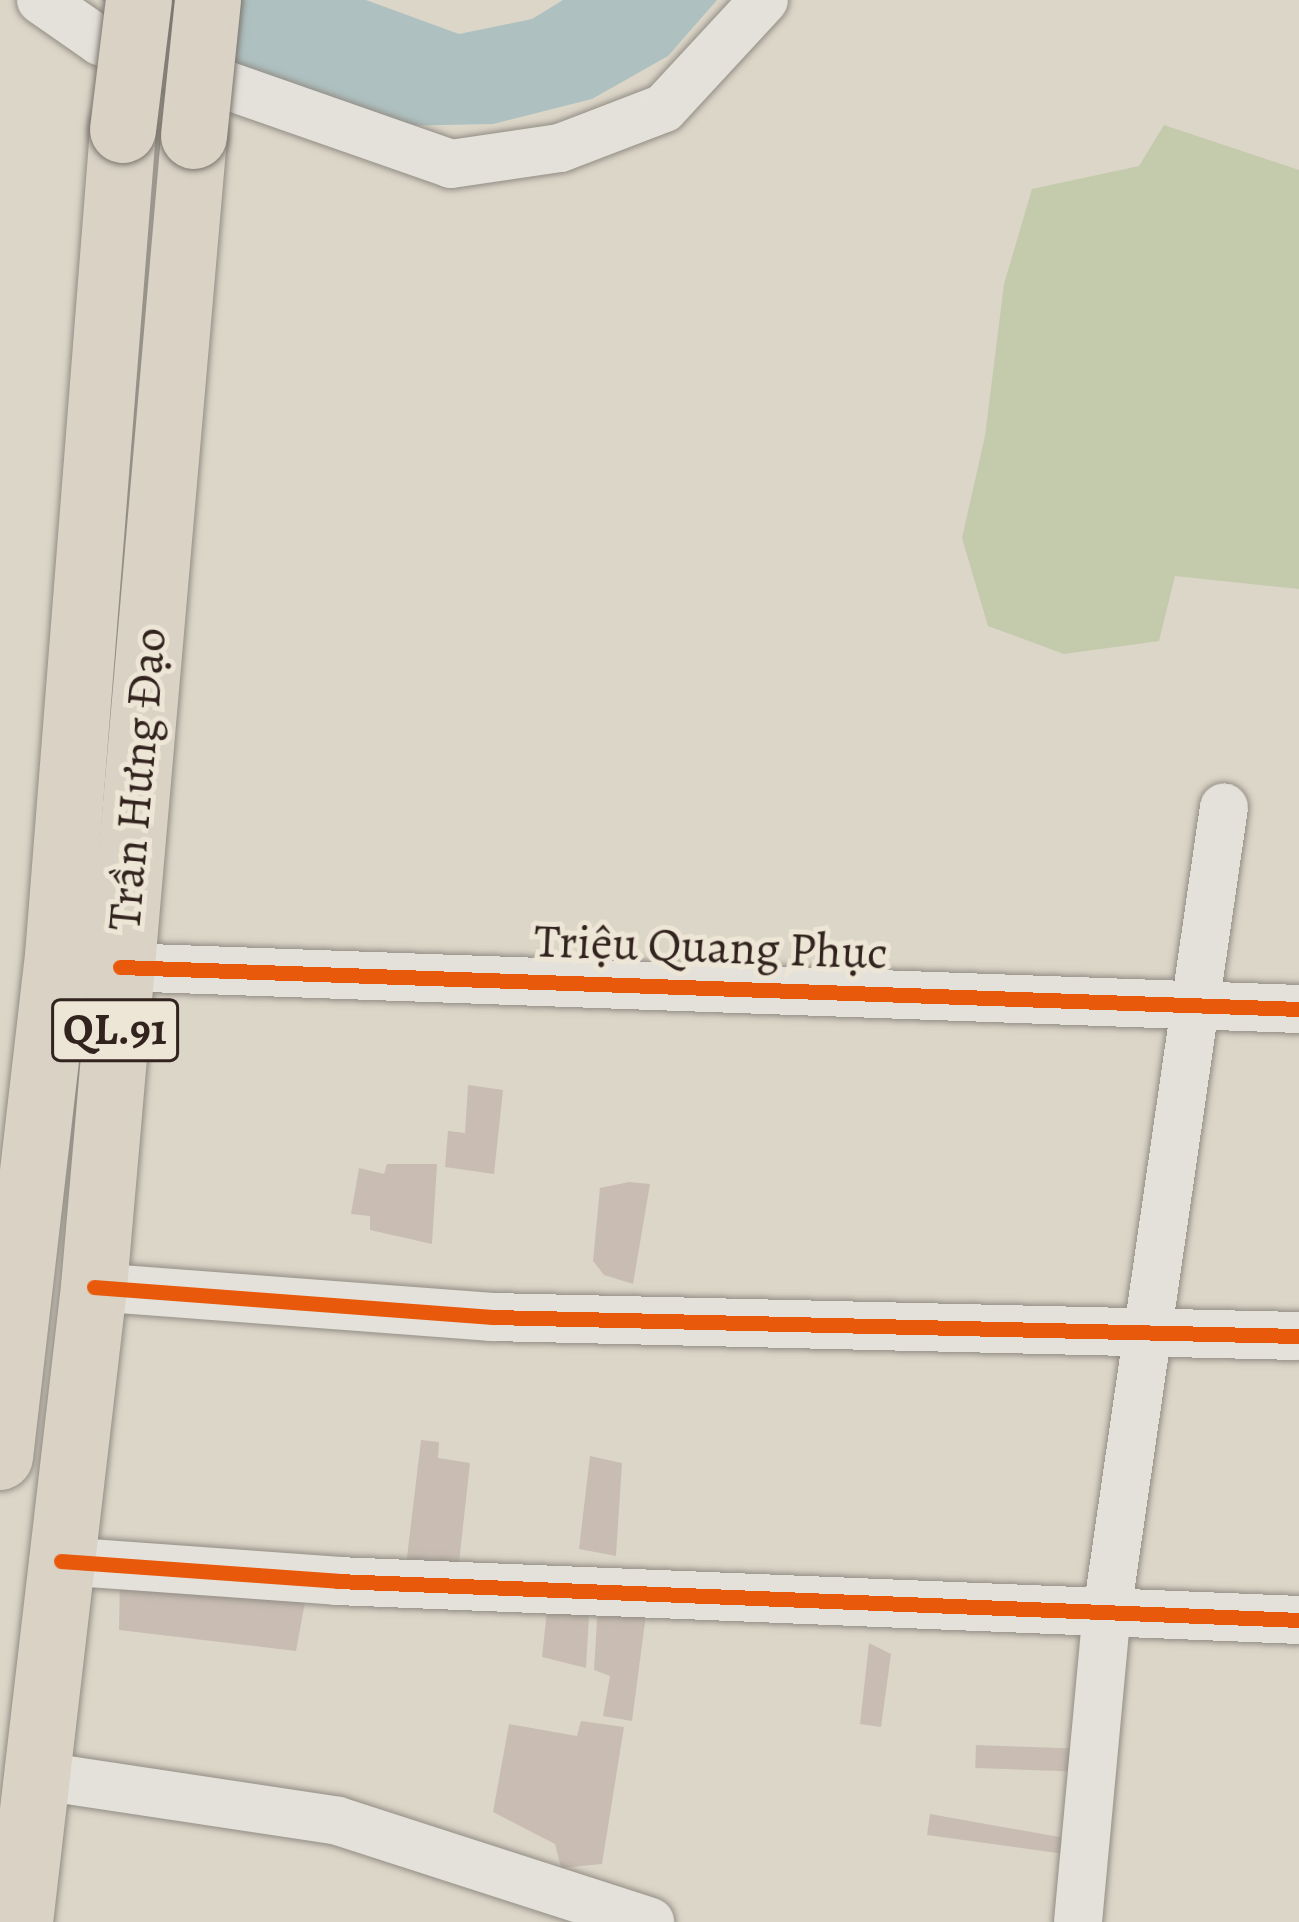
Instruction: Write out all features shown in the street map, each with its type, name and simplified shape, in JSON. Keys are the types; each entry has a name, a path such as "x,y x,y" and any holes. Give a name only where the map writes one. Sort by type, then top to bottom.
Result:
{"highway":[{"name":"Trần Hưng Đạo","path":"20,1922 14,1838 35,1774 94,1287 89,962 123,130 139,0"},
{"name":"Trần Hưng Đạo","path":"0,1456 89,962 208,0"}],"street":[{"path":"41,0 100,41 452,164 560,148 664,108 764,0"},
{"path":"1078,1922 1107,1612 1190,1001 1224,807"},
{"name":"Triệu Quang Phục","path":"89,962 1190,1001 1299,1009"},
{"path":"94,1287 493,1317 1299,1336"},
{"path":"61,1561 337,1581 1299,1620"},
{"path":"35,1774 338,1822 650,1922"}],"green space":[{"path":"1164,125 1299,170 1299,589 1175,576 1159,641 1064,654 988,626 962,538 985,436 1004,284 1032,189 1139,166"}],"shaded area":[{"path":"101,0 366,0 459,34 532,19 563,0 717,0 668,56 592,99 493,124 391,126 280,85"}],"building":[{"path":"468,1085 503,1090 494,1174 445,1167 448,1131 465,1133"},
{"path":"387,1164 437,1164 432,1244 370,1230 370,1216 351,1214 359,1168 384,1174"},
{"path":"629,1182 650,1184 633,1284 604,1275 593,1261 600,1188"},
{"path":"421,1440 439,1442 438,1458 470,1463 457,1581 405,1574"},
{"path":"590,1456 622,1463 616,1556 579,1549"},
{"path":"120,1572 308,1586 296,1651 119,1630"},
{"path":"549,1592 590,1599 586,1668 542,1657"},
{"path":"598,1603 647,1607 632,1721 603,1716 610,1676 594,1670"},
{"path":"869,1643 891,1654 881,1727 860,1724"},
{"path":"581,1721 624,1727 602,1864 561,1868 555,1844 493,1812 509,1724 577,1736"},
{"path":"976,1745 1082,1749 1081,1772 975,1768"},
{"path":"930,1814 1065,1838 1064,1854 927,1835"}],"cycle path":[{"path":"120,967 1299,1009"},
{"path":"94,1287 492,1317 1299,1336"},
{"path":"61,1561 337,1581 1299,1620"}]}
